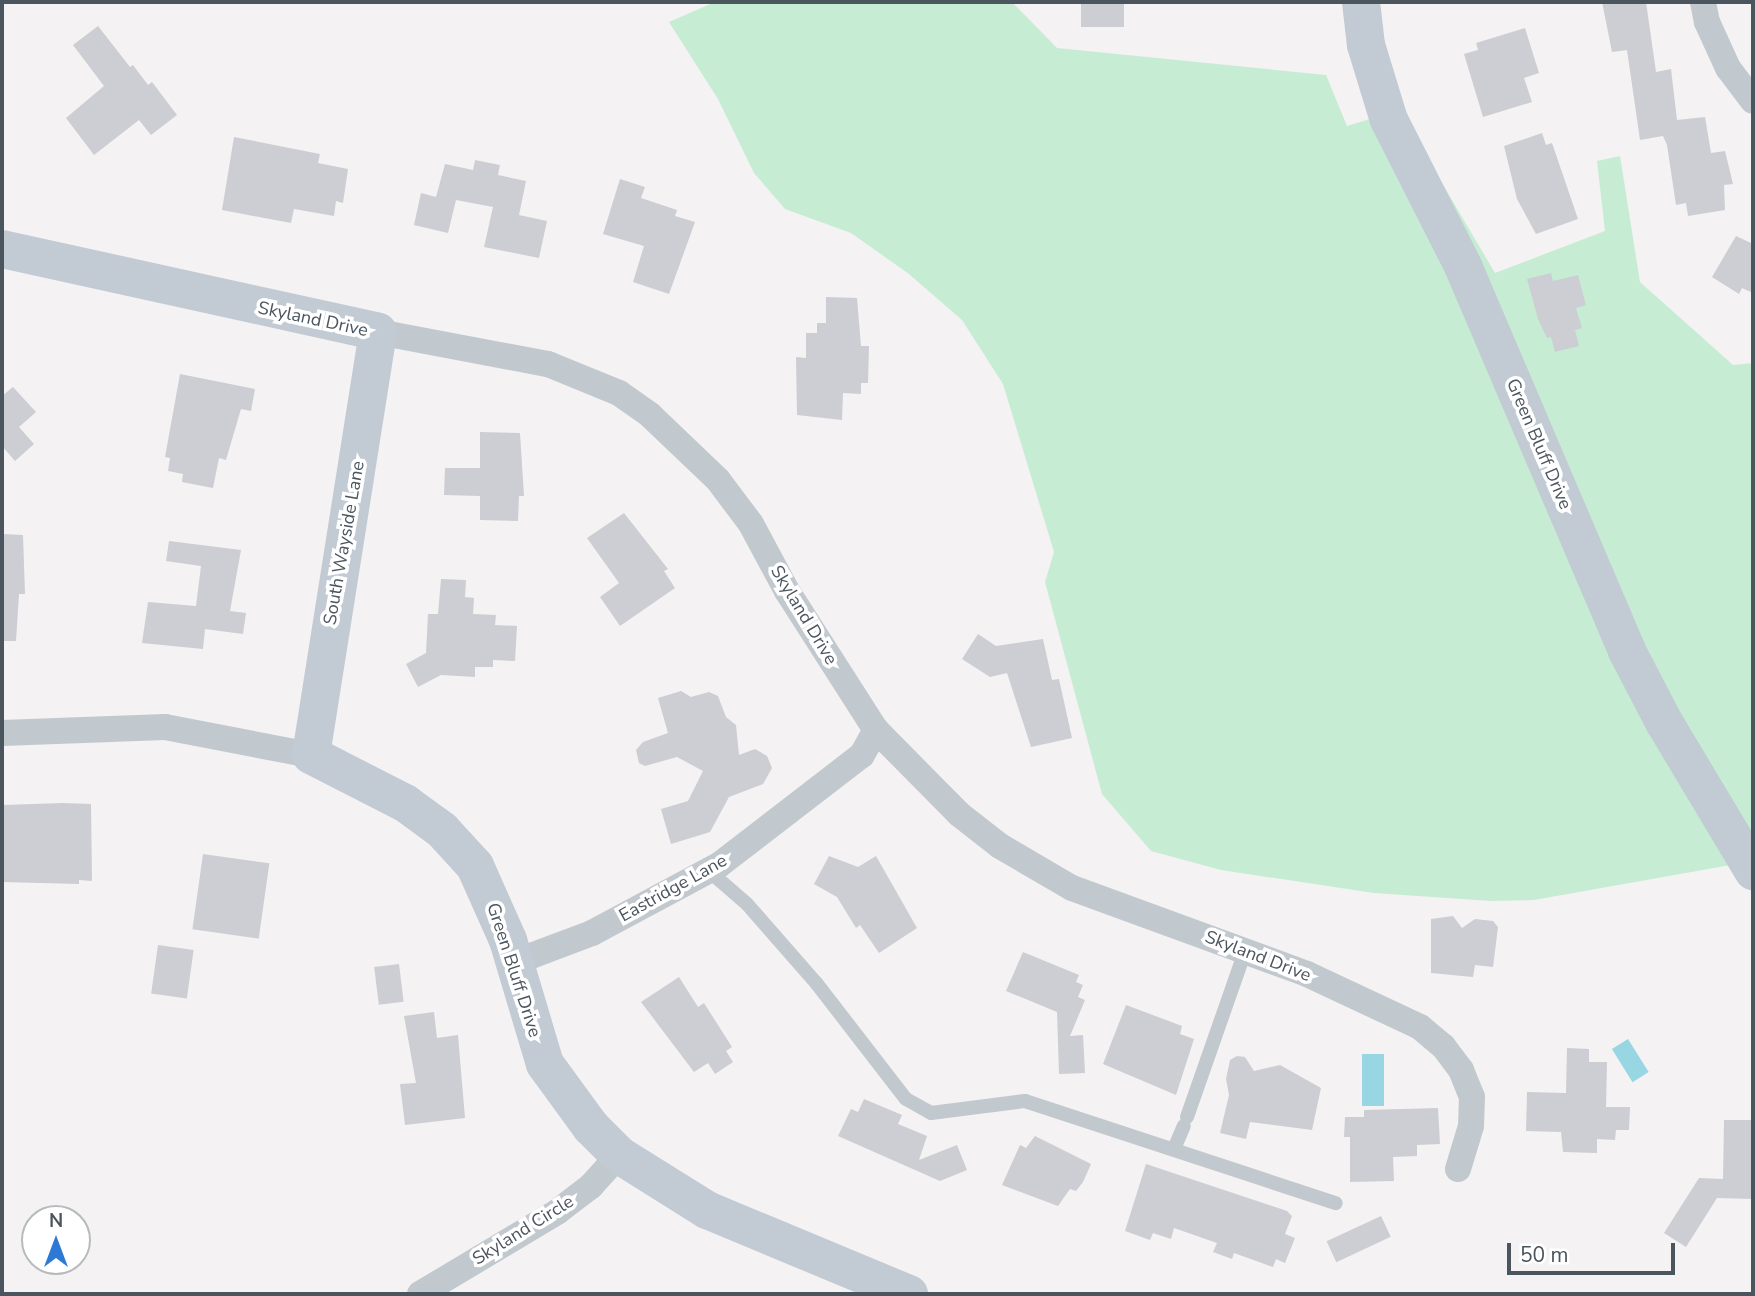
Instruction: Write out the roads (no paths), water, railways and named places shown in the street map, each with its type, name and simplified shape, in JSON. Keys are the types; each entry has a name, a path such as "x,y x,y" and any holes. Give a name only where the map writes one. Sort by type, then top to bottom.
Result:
{"street":[{"name":"Green Bluff Drive","path":"1361,2 1366,46 1389,120 1463,266 1627,651 1664,722 1753,871"},
{"path":"1703,2 1707,22 1728,68 1753,101"},
{"name":"Skyland Drive","path":"2,249 378,332 548,364 619,393 650,415 703,463 751,524 787,591 876,730 959,814 1029,865 1072,888 1373,1001 1420,1027 1443,1046 1461,1070 1472,1097 1471,1126 1458,1169"},
{"name":"South Wayside Lane","path":"312,755 378,332"},
{"name":"Green Bluff Drive","path":"2,733 165,727 312,755 405,803 465,852 492,899 515,962 545,1064 591,1127 619,1155 707,1210 909,1294"},
{"name":"Eastridge Lane","path":"515,962 592,933 709,871 862,755 876,730"},
{"name":"Skyland Circle","path":"420,1294 556,1212 591,1186 619,1155"}],"lane":[{"path":"709,871 747,904 808,974 906,1099 931,1113 1026,1101 1336,1203"},
{"path":"1174,1149 1245,951"}],"water":[{"path":"1628,1039 1649,1072 1633,1082 1612,1049"},
{"path":"1362,1054 1384,1054 1384,1106 1362,1106"}]}
